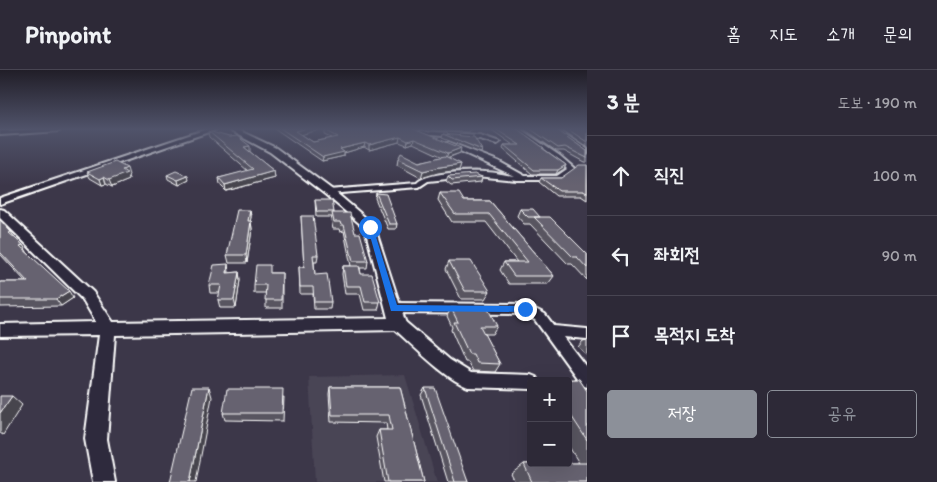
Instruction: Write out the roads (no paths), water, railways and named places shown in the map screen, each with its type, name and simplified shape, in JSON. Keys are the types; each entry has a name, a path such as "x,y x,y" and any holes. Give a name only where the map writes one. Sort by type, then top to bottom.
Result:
{"main road":[{"path":"0,201 154,148"},
{"path":"0,330 398,324 370,227 328,192 270,148"},
{"path":"0,212 88,296 108,328 96,439 104,482"}],"street":[{"path":"458,148 524,178"},
{"path":"328,192 419,185 427,179 476,174 509,178 559,178 571,168 546,148"},
{"path":"558,157 580,165"},
{"path":"394,308 525,309 540,317 587,381"},
{"path":"398,324 444,364 468,380 527,382"},
{"path":"552,331 587,334"},
{"path":"572,382 587,381"}]}
